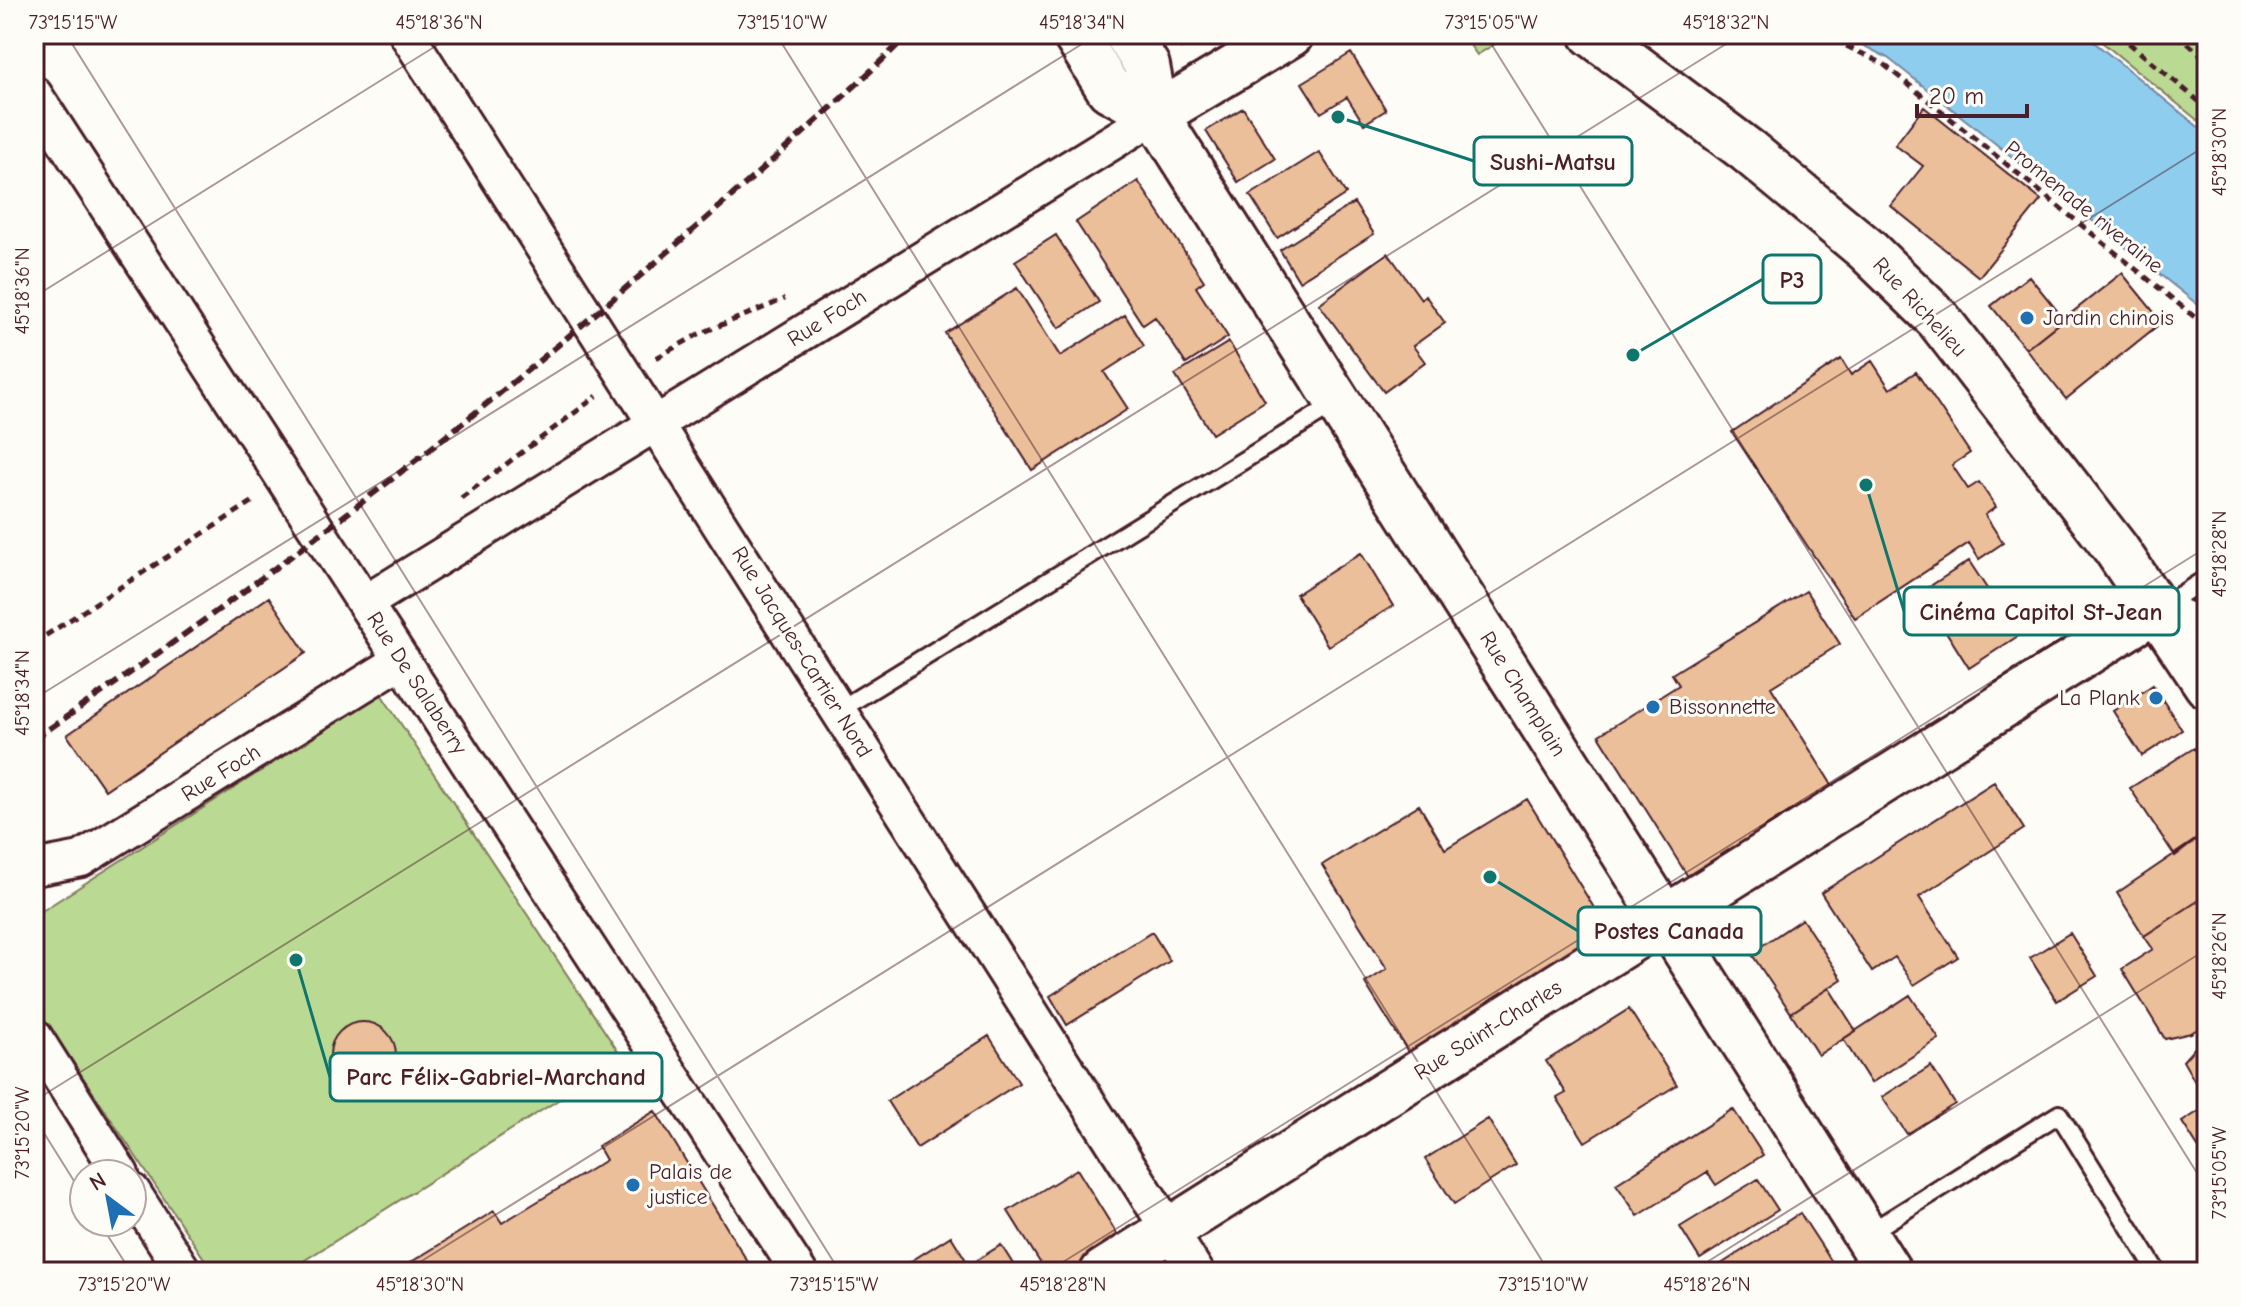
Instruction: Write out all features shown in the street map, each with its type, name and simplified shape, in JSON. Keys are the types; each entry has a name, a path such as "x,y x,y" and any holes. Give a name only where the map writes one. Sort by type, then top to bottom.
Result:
{"street":[{"name":"Rue Jacques-Cartier Nord","path":"407,34 1196,1272"},
{"name":"Rue Champlain","path":"1075,34 1109,89 1156,115"},
{"name":"Rue Champlain","path":"1127,34 1147,66 1156,115 1889,1272"},
{"name":"Rue Foch","path":"365,603 1291,34"},
{"name":"Rue Richelieu","path":"1592,34 1682,99 1795,190 1866,249 1938,319 2158,608 2207,685"},
{"name":"Rue De Salaberry","path":"34,94 799,1272"},
{"path":"2158,608 2207,628"},
{"name":"Rue Saint-Charles","path":"1103,1272 2158,608"},
{"name":"Rue Foch","path":"34,868 81,859 402,660"},
{"path":"34,1036 111,1158"},
{"path":"148,1216 184,1272"}],"lane":[{"path":"839,710 1338,402"},
{"path":"2158,608 2207,578"},
{"path":"1866,1235 2059,1114 2157,1272"}],"path":[{"name":"Promenade riveraine","path":"1821,34 1882,63 2207,327"},
{"path":"2118,34 2207,108"},
{"path":"2177,34 2207,60"}],"green space":[{"path":"1462,34 1511,34 1477,55"},
{"path":"2092,34 2207,34 2207,128"},
{"path":"381,694 623,1059 286,1272 213,1272 148,1175 148,1158 137,1158 34,1004 34,916"}],"water":[{"path":"1841,34 2084,34 2207,134 2207,312 1888,58"}],"building":[{"path":"1351,53 1386,110 1364,124 1347,97 1321,113 1302,83"},
{"path":"1924,107 2041,200 1979,277 1891,206 1923,166 1895,145"},
{"path":"1243,108 1275,159 1238,182 1206,131"},
{"path":"1319,152 1346,194 1277,238 1250,195"},
{"path":"1138,181 1204,281 1196,287 1228,337 1186,364 1155,317 1143,325 1076,222"},
{"path":"1354,203 1374,234 1299,281 1280,250"},
{"path":"1056,235 1099,302 1059,328 1015,261"},
{"path":"1388,253 1421,299 1425,295 1445,323 1413,346 1425,362 1384,392 1319,304"},
{"path":"2122,273 2162,322 2066,399 2026,349"},
{"path":"2029,276 2064,319 2026,349 1991,306"},
{"path":"1017,288 1060,356 1125,315 1144,346 1104,372 1128,409 1032,470 945,333"},
{"path":"1229,342 1265,401 1212,434 1175,375"},
{"path":"1841,359 1851,375 1872,361 1890,389 1916,372 1970,453 1952,465 1968,489 1979,482 1996,507 1985,515 2003,543 1979,559 1969,543 1855,618 1732,432"},
{"path":"1361,553 1393,606 1328,646 1296,594"},
{"path":"1969,561 2018,636 1969,668 1921,592"},
{"path":"1806,591 1840,644 1771,687 1835,790 1690,880 1599,735 1679,685 1672,674"},
{"path":"269,597 306,653 105,790 67,735"},
{"path":"2153,685 2182,730 2142,756 2113,711"},
{"path":"2194,748 2207,768 2207,832 2175,856 2130,788"},
{"path":"1994,782 2024,829 1919,897 1958,957 1914,985 1895,957 1872,972 1821,893"},
{"path":"1527,799 1607,929 1408,1052 1365,983 1387,969 1322,865 1419,805 1445,849"},
{"path":"2207,832 2207,895 2144,936 2117,893"},
{"path":"2207,895 2207,1023 2191,1033 2165,1039 2122,969 2153,949 2144,936"},
{"path":"1802,919 1842,979 1791,1013 1751,953"},
{"path":"1152,932 1170,961 1067,1025 1050,996"},
{"path":"2070,933 2097,976 2057,1001 2030,958"},
{"path":"1829,988 1856,1031 1818,1055 1791,1013"},
{"path":"1910,995 1939,1039 1871,1083 1843,1039"},
{"path":"1629,1009 1677,1085 1585,1142 1557,1098 1566,1093 1546,1061"},
{"path":"363,1022 376,1025 386,1032 393,1042 396,1055 393,1068 386,1078 376,1085 363,1088 350,1085 340,1078 333,1068 330,1055 333,1042 340,1032 350,1025"},
{"path":"2207,1034 2207,1103 2183,1061"},
{"path":"989,1036 1019,1083 917,1148 887,1101"},
{"path":"1931,1066 1955,1104 1907,1134 1882,1097"},
{"path":"2207,1106 2207,1161 2182,1122"},
{"path":"1733,1109 1763,1155 1716,1185 1707,1172 1638,1216 1616,1184"},
{"name":"Palais de justice","path":"655,1111 754,1272 395,1272 494,1211 502,1223 606,1160 598,1146"},
{"path":"1488,1119 1516,1165 1454,1204 1425,1159"},
{"path":"1077,1169 1127,1250 1091,1272 1046,1272 1008,1211"},
{"path":"1758,1179 1778,1210 1700,1259 1680,1227"},
{"path":"1800,1213 1832,1262 1817,1272 1709,1272"},
{"path":"951,1236 969,1265 1001,1245 1018,1272 894,1272"}],"railway":[{"path":"34,739 289,558 454,430 694,229 830,109 909,34"}],"place":[{"name":"Sushi-Matsu","path":"1338,117"},
{"name":"Jardin chinois","path":"2027,318"},
{"name":"P3","path":"1633,355"},
{"name":"Cinéma Capitol St-Jean","path":"1866,485"},
{"name":"La Plank","path":"2156,698"},
{"name":"Bissonnette","path":"1653,707"},
{"name":"Postes Canada","path":"1490,877"},
{"name":"Parc Félix-Gabriel-Marchand","path":"296,960"},
{"name":"Palais de justice","path":"633,1185"}]}
